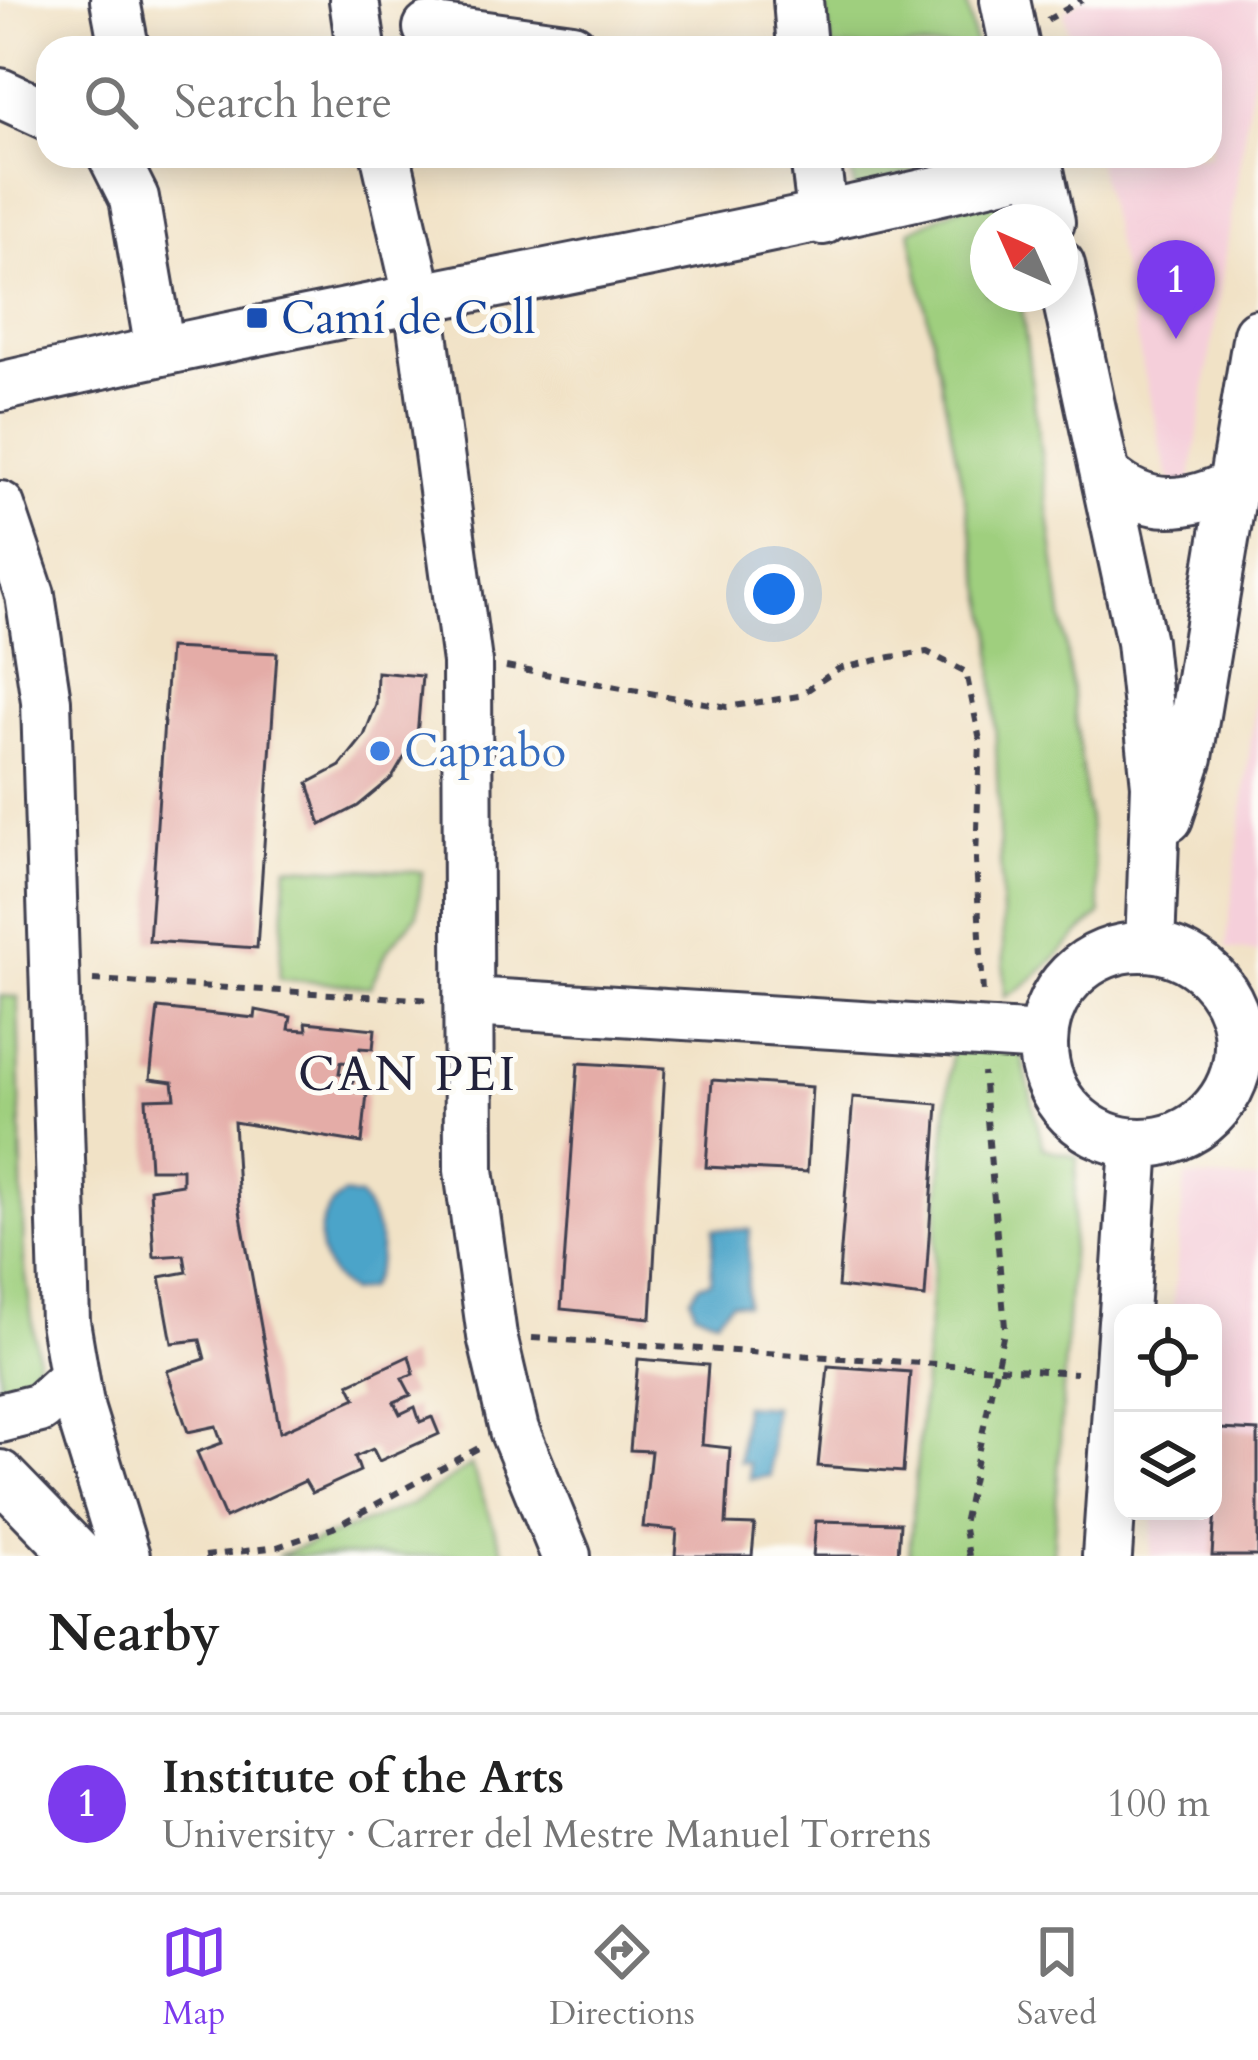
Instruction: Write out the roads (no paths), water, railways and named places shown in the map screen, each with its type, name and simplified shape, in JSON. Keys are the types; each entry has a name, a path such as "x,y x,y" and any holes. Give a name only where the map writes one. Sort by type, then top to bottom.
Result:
{"street":[{"path":"115,0 122,36"},
{"path":"354,0 359,36"},
{"path":"798,0 801,36"},
{"path":"1005,0 1012,36"},
{"path":"428,28 486,36"},
{"path":"0,93 36,110"},
{"path":"119,168 134,198 160,350"},
{"path":"389,168 418,296 467,662 469,1170 492,1336 514,1430 566,1556"},
{"path":"816,168 823,220"},
{"path":"0,387 418,296 823,220 1015,168"},
{"path":"1038,168 1047,204"},
{"path":"1071,312 1141,642 1153,733 1158,845 1150,947"},
{"path":"1158,845 1188,757 1258,334"},
{"path":"1108,477 1126,494 1182,504 1232,484"},
{"path":"0,506 30,595 46,700 65,1322 72,1379 125,1556"},
{"path":"1150,947 1180,954 1206,971 1225,994 1248,1053 1216,1108 1193,1129 1166,1141 1135,1144 1105,1137 1067,1109 1045,1069 1043,1037 1050,1007 1066,981 1105,955 1150,947"},
{"path":"470,1002 980,1037 1043,1037"},
{"path":"1124,1304 1135,1144"},
{"path":"0,1418 40,1408 72,1379"},
{"path":"1107,1556 1117,1412"},
{"path":"0,1475 79,1556"}],"water":[{"path":"344,1194 360,1197 380,1242 378,1265 367,1289 350,1292 329,1271 320,1244 324,1217"},
{"path":"714,1229 750,1230 746,1304 731,1302 716,1319 694,1311 691,1297 699,1285 711,1281"},
{"path":"743,1405 773,1407 770,1476 750,1479 748,1463 739,1462"}],"place":[{"name":"Camí de Coll","path":"257,318"},
{"name":"Institute of the Arts","path":"1176,339"},
{"name":"Caprabo","path":"380,751"}],"district":[{"name":"CAN PEI","path":"408,1074"}]}
